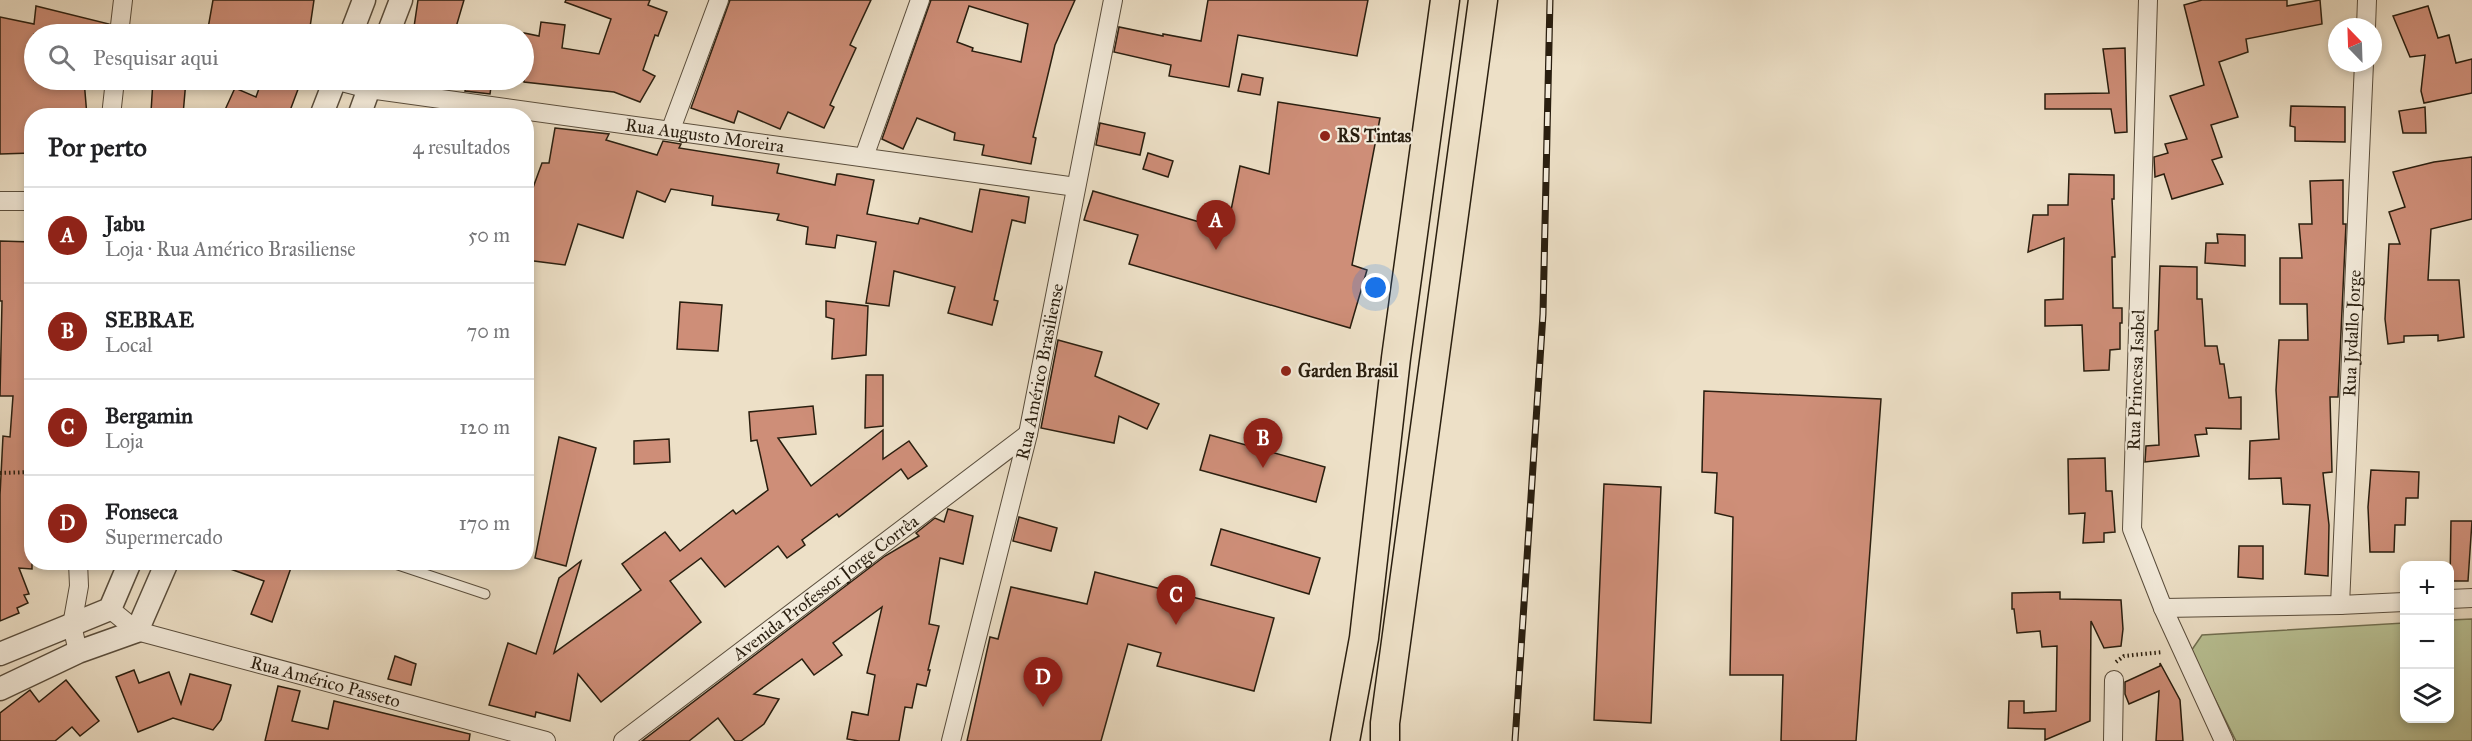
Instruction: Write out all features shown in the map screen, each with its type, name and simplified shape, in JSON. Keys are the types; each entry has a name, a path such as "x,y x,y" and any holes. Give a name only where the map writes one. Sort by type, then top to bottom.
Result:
{"main road":[{"path":"1345,741 1364,638 1396,358 1445,0"},
{"path":"1385,741 1385,723 1483,0"}],"street":[{"path":"120,24 123,0"},
{"path":"355,24 364,0"},
{"path":"392,24 401,0"},
{"path":"671,129 719,0"},
{"path":"864,157 920,0"},
{"name":"Rua Américo Brasiliense","path":"951,741 1028,434 1113,0"},
{"name":"Rua Princesa Isabel","path":"2148,0 2132,529 2163,608 2224,741"},
{"path":"2366,18 2367,0"},
{"name":"Rua Jydallo Jorge","path":"2340,605 2364,72"},
{"path":"112,108 114,90"},
{"path":"324,108 331,90"},
{"path":"362,108 368,90"},
{"name":"Rua Augusto Moreira","path":"410,90 531,108"},
{"name":"Rua Augusto Moreira","path":"534,109 1076,187"},
{"path":"0,201 24,201"},
{"name":"Avenida Professor Jorge Corrêa","path":"623,741 1028,434"},
{"path":"78,570 79,586 72,625 78,652"},
{"path":"0,654 110,609 127,570"},
{"path":"0,689 78,652 137,631 164,570"},
{"path":"2454,599 2472,598"},
{"path":"2163,608 2400,602"},
{"name":"Rua Américo Passeto","path":"110,609 137,631 546,741"},
{"path":"2113,741 2114,680"}],"lane":[{"path":"413,570 485,594"}],"path":[{"path":"0,473 24,472"},
{"path":"2114,680 2116,661 2124,656 2182,650"}],"green space":[{"path":"2472,619 2472,741 2236,741 2191,651 2202,635 2400,623 2400,723 2454,723 2454,620"}],"building":[{"path":"213,0 314,0 310,24 209,24"},
{"path":"418,0 464,0 457,24 414,24"},
{"path":"566,0 650,0 648,5 667,12 658,36 655,35 643,70 655,76 640,102 614,92 534,83 534,35 539,36 541,22 565,25 562,48 599,54 611,19 565,2"},
{"path":"730,0 871,0 850,45 856,48 830,105 834,107 824,128 788,112 780,129 738,111 734,123 691,108"},
{"path":"931,0 1075,0 1055,45 1033,137 1036,138 1031,164 982,155 984,145 954,140 955,133 917,118 903,149 882,139","holes":["969,6 1028,24 1021,62 972,51 973,48 957,42"]},
{"path":"1208,0 1368,0 1357,56 1238,35 1229,87 1169,76 1171,65 1114,52 1119,27 1201,41"},
{"path":"2202,0 2287,0 2287,6 2320,0 2322,24 2246,39 2248,52 2219,62 2238,117 2211,125 2222,157 2212,160 2223,184 2172,199 2164,174 2155,177 2154,157 2168,153 2165,144 2187,139 2170,96 2204,85 2184,5"},
{"path":"36,6 109,24 34,24"},
{"path":"2428,6 2438,38 2449,35 2456,63 2472,59 2472,93 2424,103 2421,91 2425,55 2410,57 2393,16"},
{"path":"0,17 34,24 24,24 24,90 85,90 86,108 24,108 24,153 0,154"},
{"path":"2125,48 2127,132 2115,133 2111,109 2045,109 2045,94 2109,93 2103,49"},
{"path":"1242,74 1263,78 1260,95 1238,91"},
{"path":"152,90 185,90 184,108 151,108"},
{"path":"234,90 256,97 258,90 298,90 291,108 226,108"},
{"path":"465,90 491,90 490,94"},
{"path":"1278,102 1380,118 1352,265 1367,270 1350,328 1129,264 1138,235 1084,220 1093,191 1227,230 1240,166 1269,174"},
{"path":"2291,106 2345,107 2345,142 2295,141 2295,127 2290,126"},
{"path":"2425,107 2426,133 2403,133 2399,111"},
{"path":"1100,123 1145,133 1140,155 1096,145"},
{"path":"555,128 609,134 606,140 657,155 663,141 681,144 679,148 779,164 777,173 835,185 837,174 874,180 867,214 918,224 920,218 972,232 980,189 1029,197 1025,223 1012,220 994,300 998,301 992,325 948,313 955,287 894,271 889,306 866,303 876,242 837,235 835,248 806,244 808,227 777,220 779,214 712,205 713,196 671,189 665,202 637,191 623,238 578,224 565,265 534,261 534,185 542,163 549,163"},
{"path":"1148,153 1173,161 1168,177 1143,169"},
{"path":"2472,157 2472,219 2431,229 2428,280 2459,280 2464,337 2438,341 2438,335 2404,336 2404,342 2388,344 2385,319 2389,244 2400,244 2389,212 2405,207 2393,172 2434,162"},
{"path":"2069,174 2114,175 2114,199 2112,199 2115,257 2112,257 2113,308 2122,308 2122,323 2120,323 2120,349 2110,350 2109,370 2084,371 2082,325 2045,326 2045,300 2063,299 2064,238 2028,252 2033,215 2048,215 2048,205 2068,205"},
{"path":"2343,180 2343,224 2346,224 2338,397 2330,397 2332,472 2323,473 2329,525 2328,576 2305,574 2310,505 2283,504 2281,478 2249,479 2250,441 2279,439 2276,390 2279,340 2308,340 2307,304 2280,304 2280,258 2302,258 2299,224 2312,224 2310,181"},
{"path":"2217,234 2245,235 2245,266 2205,263 2206,243 2218,243"},
{"path":"0,241 24,242 24,568 19,568 29,594 24,595 28,603 17,608 19,613 0,621 0,495 3,436 10,437 13,396 0,396 2,301 0,301"},
{"path":"2160,266 2197,267 2197,299 2202,299 2205,346 2217,346 2220,364 2224,364 2229,398 2241,397 2241,429 2206,428 2207,434 2195,435 2199,456 2145,462 2146,446 2159,445 2155,331 2158,330"},
{"path":"826,301 868,306 866,355 832,359 834,319 826,317"},
{"path":"680,302 722,305 718,351 677,349"},
{"path":"1058,340 1102,352 1095,376 1159,404 1147,429 1119,416 1114,443 1041,428"},
{"path":"866,375 883,375 883,426 865,428"},
{"path":"1704,391 1881,399 1856,741 1781,741 1783,675 1730,675 1733,517 1715,513 1717,473 1702,472"},
{"path":"813,406 816,434 778,438 811,486 883,430 883,459 909,441 927,466 908,479 901,469 839,517 837,514 802,540 805,545 787,558 778,546 725,587 701,558 670,581 701,622 601,702 578,674 570,721 536,712 535,717 489,705 508,643 536,654 559,578 581,561 554,653 641,590 622,564 665,532 680,551 733,510 736,514 768,490 757,440 751,441 749,412"},
{"path":"1210,435 1325,467 1316,502 1200,470"},
{"path":"559,437 596,448 566,566 535,558"},
{"path":"669,439 670,462 634,464 634,441"},
{"path":"2105,458 2106,491 2112,491 2115,532 2104,533 2104,542 2083,543 2085,513 2069,514 2068,459"},
{"path":"2371,470 2419,472 2418,498 2406,498 2405,525 2395,525 2394,552 2370,552 2368,507"},
{"path":"1604,484 1661,487 1651,723 1594,720"},
{"path":"948,509 973,516 963,564 940,558 929,624 939,626 928,670 930,670 926,686 917,684 912,708 905,707 899,741 847,739 852,712 868,715 875,675 867,673 882,607 833,643 842,655 814,675 802,659 754,694 779,699 764,724 741,741 735,741 718,718 689,741 642,741 885,556 919,536 916,533 935,518 944,522"},
{"path":"1019,517 1057,528 1051,551 1013,541"},
{"path":"2451,521 2472,521 2468,581 2454,581 2454,561 2450,561"},
{"path":"1221,529 1320,558 1309,594 1211,565"},
{"path":"2239,546 2263,546 2263,579 2238,577"},
{"path":"233,570 290,570 272,622 251,614 264,581"},
{"path":"1095,572 1274,618 1254,691 1157,666 1161,653 1128,644 1101,741 967,741 990,637 998,639 1011,587 1087,604"},
{"path":"2060,592 2060,599 2121,600 2123,629 2121,646 2104,648 2091,621 2090,721 2045,740 2045,729 2008,728 2009,701 2024,701 2024,713 2056,711 2057,646 2042,647 2040,631 2017,633 2014,609 2012,609 2012,593"},
{"path":"395,656 416,664 411,685 388,679"},
{"path":"2160,663 2180,700 2183,741 2156,741 2159,691 2129,704 2125,694 2125,682 2160,666"},
{"path":"134,670 139,683 169,672 181,704 190,674 231,685 221,720 213,730 173,718 138,732 116,677"},
{"path":"66,680 99,721 80,736 72,727 55,741 0,741 0,713 30,690 39,702"},
{"path":"278,686 300,691 292,721 328,729 334,701 470,734 469,741 265,741"}],"railway":[{"path":"1515,741 1543,314 1550,0"}],"place":[{"name":"RS Tintas","path":"1325,136"},
{"name":"Jabu","path":"1216,250"},
{"name":"Garden Brasil","path":"1286,371"},
{"name":"SEBRAE","path":"1263,468"},
{"name":"Bergamin","path":"1176,625"},
{"name":"Fonseca","path":"1043,707"}]}
